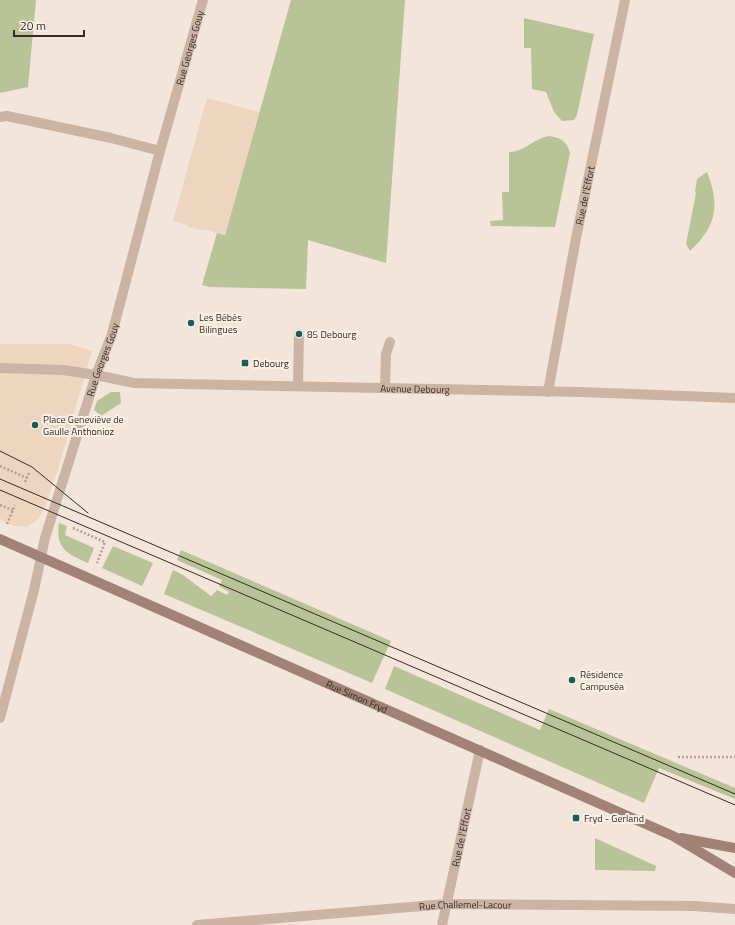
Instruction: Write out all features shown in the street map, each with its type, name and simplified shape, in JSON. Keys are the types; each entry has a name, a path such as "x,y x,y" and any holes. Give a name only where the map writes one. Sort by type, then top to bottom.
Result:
{"street":[{"name":"Rue Georges Gouy","path":"0,718 34,590 40,558 96,375 112,334 160,151 203,0"},
{"name":"Rue de l'Effort","path":"548,392 578,230 625,0"},
{"path":"0,117 7,116 51,125 160,151"},
{"path":"298,385 299,334"},
{"path":"385,388 386,354 390,342"},
{"name":"Avenue Debourg","path":"0,368 63,370 134,383 298,385 735,398"},
{"path":"0,539 40,558"},
{"name":"Rue Simon Fryd","path":"40,558 673,836 735,873"},
{"name":"Rue de l'Effort","path":"442,925 480,750"},
{"name":"Rue Simon Fryd","path":"673,836 735,848"},
{"name":"Rue Challemel-Lacour","path":"197,925 446,904 694,906 735,909"}],"path":[{"path":"0,466 27,478"},
{"path":"25,482 29,473"},
{"path":"0,505 13,510"},
{"path":"6,525 15,505"},
{"path":"73,528 105,542 96,565"},
{"path":"678,756 735,756"}],"green space":[{"path":"0,0 36,0 28,87 0,93"},
{"path":"291,0 405,0 386,263 308,240 306,289 209,287 202,285 217,233 225,235"},
{"path":"524,18 594,34 577,115 574,120 562,121 554,112 546,92 532,89 531,48 524,48"},
{"path":"549,136 563,141 570,153 555,227 491,226 490,221 503,220 502,192 509,192 509,152 520,150"},
{"path":"707,172 714,195 714,214 706,233 690,251 686,244 696,193 697,179"},
{"path":"111,392 120,392 121,403 101,416 94,410 97,401"},
{"path":"59,523 67,526 65,535 94,548 88,563 64,549 59,539"},
{"path":"113,546 153,563 142,586 102,568"},
{"path":"181,550 391,641 372,683 164,594 173,570 183,575 211,596 217,590 227,595 229,592 219,586 222,580 177,560"},
{"path":"394,666 540,730 549,709 735,788 735,799 659,768 644,803 385,689"},
{"path":"595,838 656,866 655,871 595,870"}],"shaded area":[{"path":"207,98 259,112 225,235 187,227 188,225 173,221"},
{"name":"Place Geneviève de Gaulle Anthonioz","path":"0,344 69,344 92,351 58,469 44,509 38,519 27,527 14,526 0,520"}],"tram line":[{"path":"0,451 32,467 88,513"},
{"path":"0,479 735,794"},
{"path":"0,490 735,805"}],"place":[{"name":"Les Bébés Bilingues","path":"191,323"},
{"name":"85 Debourg","path":"299,334"},
{"name":"Debourg","path":"245,363"},
{"name":"Place Geneviève de Gaulle Anthonioz","path":"35,425"},
{"name":"Résidence Campuséa","path":"572,680"},
{"name":"Fryd - Gerland","path":"576,818"}]}
